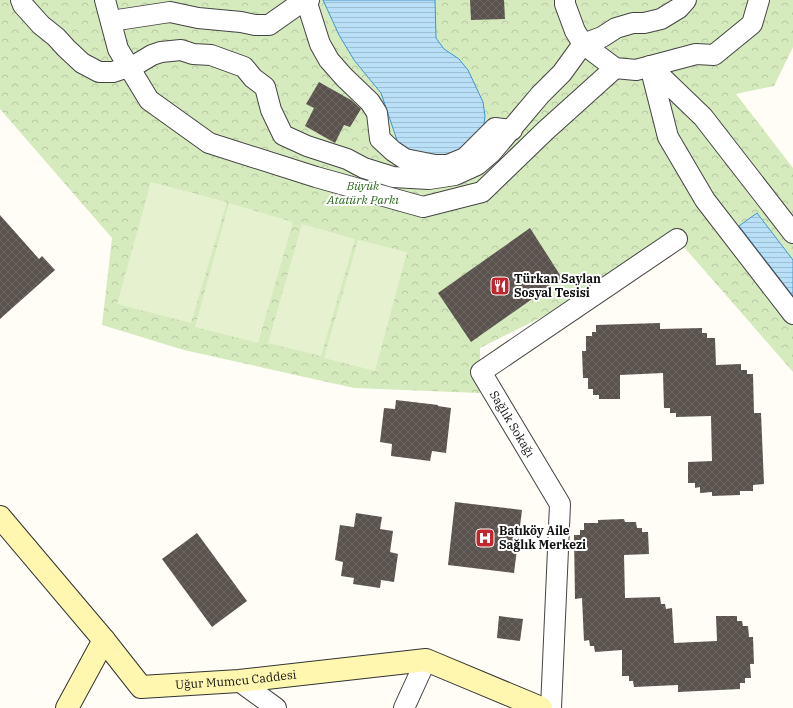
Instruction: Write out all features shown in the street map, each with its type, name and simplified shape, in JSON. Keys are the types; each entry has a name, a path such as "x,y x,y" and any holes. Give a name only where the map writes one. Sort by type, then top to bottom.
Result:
{"main road":[{"name":"Uğur Mumcu Caddesi","path":"0,517 104,640 141,687 239,681 426,660 541,708"},
{"path":"66,708 104,640"}],"street":[{"path":"21,0 23,5 40,25 56,37 82,63 99,72 113,72 138,64 152,55 161,52 181,50 193,54 211,55 244,67 253,78 265,87 271,110 283,135 308,146 347,159 364,168 393,177 430,179 455,175 477,165 482,161 512,130 540,95 562,73 582,44 602,37 616,28 633,22 644,23 661,19 679,8 686,0"},
{"path":"104,0 118,49 149,100 209,143 316,177 423,207 482,192 545,131 615,68"},
{"path":"170,12 186,0"},
{"path":"111,21 170,12 198,18 241,22 255,25 269,25 307,0 320,44 329,60 370,102 377,113 380,139 405,160 448,166 466,158 495,128 512,130"},
{"path":"565,0 565,4 575,31 582,44 615,68 636,70 696,54 714,55 752,24 759,0"},
{"path":"650,66 703,117 793,233"},
{"path":"650,66 668,137 705,200 793,314"},
{"name":"Sağlık Sokağı","path":"551,708 560,504 481,372 678,239"},
{"path":"404,708 426,660"},
{"path":"239,681 276,708"}],"green space":[{"name":"Büyük Atatürk Parkı","path":"0,0 793,0 793,47 774,86 736,94 793,168 793,372 677,239 554,311 480,348 480,393 354,388 184,350 102,325 112,238 0,109"},
{"path":"151,182 227,202 191,323 117,304"},
{"path":"229,203 293,222 258,343 195,327"},
{"path":"302,224 355,239 321,356 268,343"},
{"path":"358,240 407,252 375,371 324,358"}],"water":[{"path":"323,0 435,0 436,38 444,49 459,59 468,70 483,102 485,116 483,132 444,162 410,155 398,143 381,93 354,60 339,35"},
{"path":"757,213 793,260 793,296 739,226"}],"building":[{"path":"470,0 504,0 505,19 471,20"},
{"path":"319,82 351,100 361,109 350,127 344,125 335,143 305,126 314,108 306,104"},
{"path":"0,215 39,259 42,256 55,270 0,319"},
{"name":"Türkan Saylan Sosyal Tesisi","path":"530,228 562,278 471,342 438,293"},
{"path":"660,323 660,329 702,328 702,333 707,333 707,338 715,338 716,365 741,364 741,370 747,370 747,374 753,374 754,413 761,413 764,484 753,485 753,491 740,491 740,495 712,496 712,492 700,493 700,487 695,488 695,483 688,483 688,462 712,461 711,416 676,417 676,413 670,413 670,408 664,408 663,373 620,375 620,399 599,399 599,395 593,395 593,389 588,389 588,378 583,378 582,351 586,351 586,336 592,336 592,332 596,332 596,325"},
{"path":"396,400 451,408 446,453 432,451 430,461 391,456 392,444 380,442 384,408 395,409"},
{"path":"455,502 522,510 514,573 448,565"},
{"path":"356,513 382,517 380,529 393,531 390,552 398,554 394,582 381,580 380,588 353,584 354,578 341,576 343,562 335,560 340,525 354,527"},
{"path":"624,519 625,522 636,522 637,528 642,528 642,532 648,532 649,554 624,555 625,598 660,597 661,604 665,604 666,609 672,608 674,643 717,641 716,616 737,616 737,621 742,621 743,626 748,626 749,637 753,637 754,664 750,664 751,678 745,678 745,683 740,683 740,689 678,692 678,685 634,687 633,681 629,681 629,676 622,676 622,650 595,652 594,646 590,646 589,640 584,641 582,598 575,599 574,535 580,535 580,530 584,530 584,523 598,523 598,520"},
{"path":"197,533 247,601 212,627 162,559"},
{"path":"499,616 523,619 520,641 497,638"}],"place":[{"name":"Türkan Saylan Sosyal Tesisi","path":"500,286"},
{"name":"Batıköy Aile Sağlık Merkezi","path":"485,538"}]}
